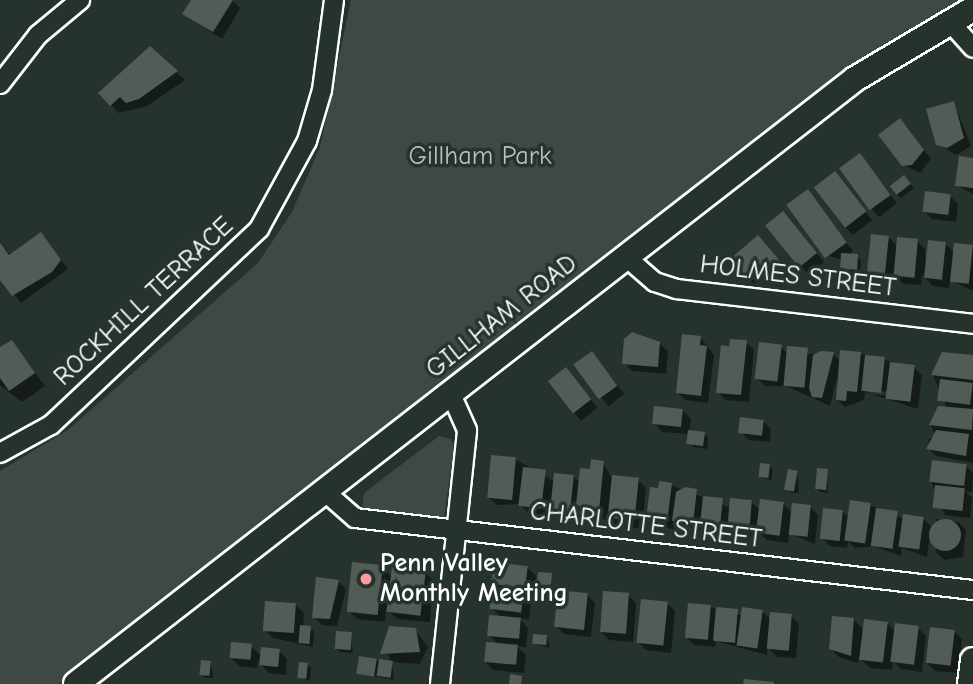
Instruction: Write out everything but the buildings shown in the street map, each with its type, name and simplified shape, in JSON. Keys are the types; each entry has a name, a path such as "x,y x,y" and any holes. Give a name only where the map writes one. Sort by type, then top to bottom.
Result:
{"main road":[{"name":"GILLHAM ROAD","path":"76,684 855,79 973,9"},
{"path":"970,684 973,660"}],"street":[{"path":"0,84 38,36 80,0"},
{"name":"ROCKHILL TERRACE","path":"0,453 51,425 259,229 307,141 323,90 334,0"},
{"path":"949,21 973,48"},
{"name":"HOLMES STREET","path":"626,257 655,282 677,289 973,324"},
{"path":"440,684 467,430 451,394"},
{"name":"CHARLOTTE STREET","path":"324,491 355,518 973,590"}],"green space":[{"name":"Gillham Park","path":"351,0 970,0 519,325 59,684 0,684 0,471 69,429 258,263 292,212 320,147"},
{"path":"439,436 451,439 454,448 444,518 362,508 364,493"}],"place":[{"name":"Penn Valley Monthly Meeting","path":"366,579"}]}
